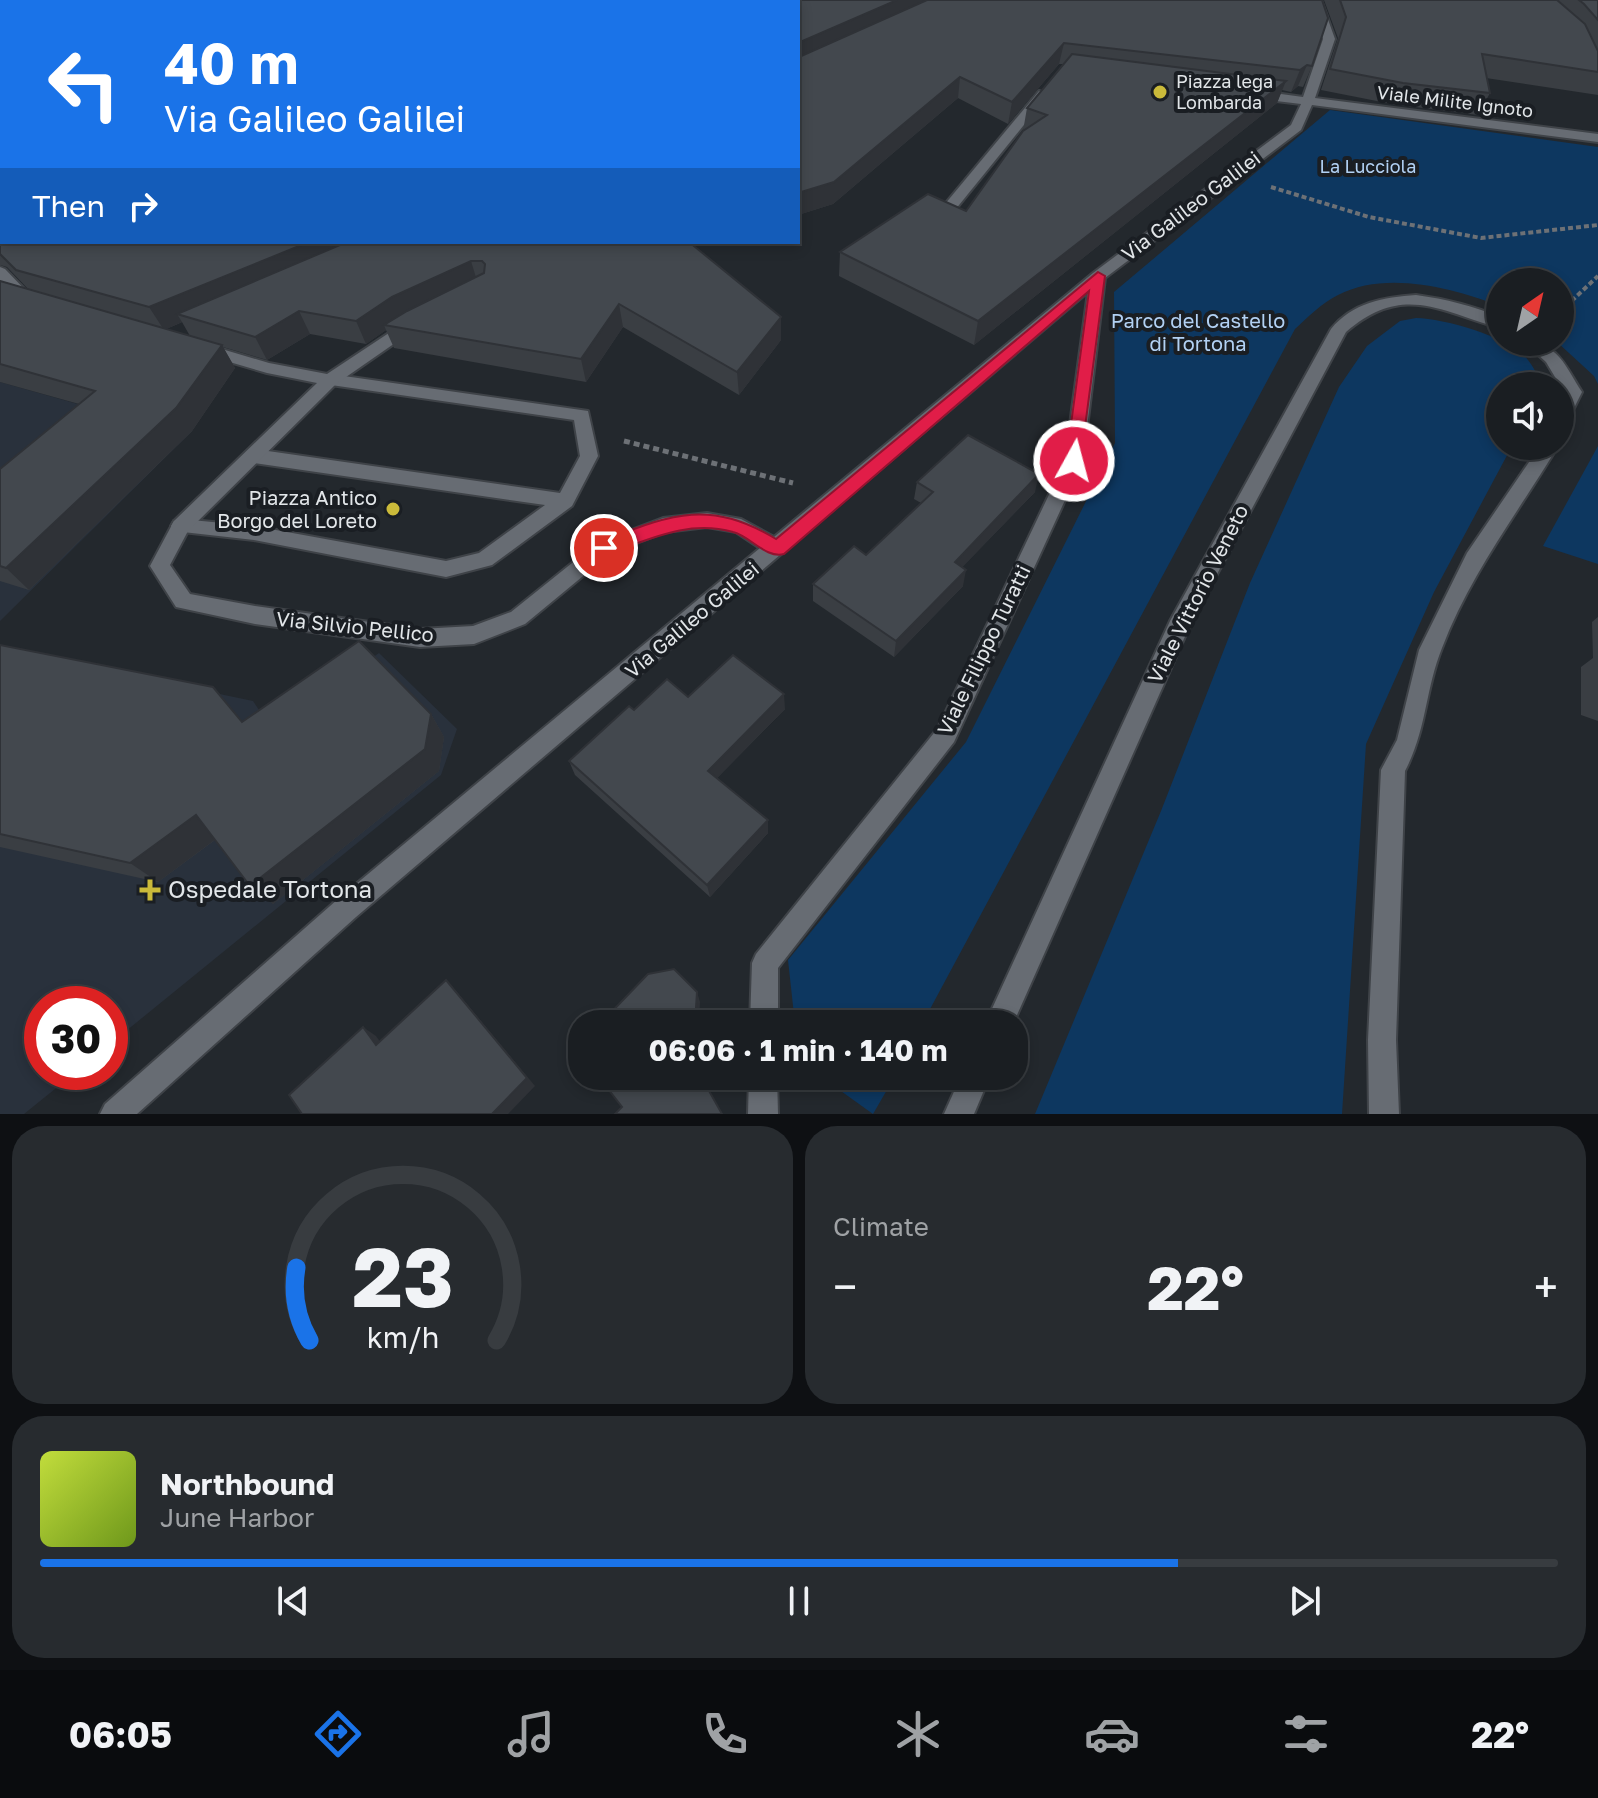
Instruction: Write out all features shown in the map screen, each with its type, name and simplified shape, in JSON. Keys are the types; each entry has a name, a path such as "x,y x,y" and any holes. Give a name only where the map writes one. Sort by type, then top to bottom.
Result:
{"street":[{"name":"Via Galileo Galilei","path":"115,1114 347,908 1098,276 1296,127 1329,39 1316,0"},
{"path":"950,207 1054,80"},
{"path":"1232,91 1308,101"},
{"name":"Viale Milite Ignoto","path":"1308,101 1598,138"},
{"path":"0,272 25,299 54,307"},
{"name":"Viale Filippo Turatti","path":"764,1010 765,963 946,735 1074,461 1098,276"},
{"name":"Viale Vittorio Veneto","path":"1005,1010 1181,621 1339,329 1354,313 1382,302 1407,299 1434,302 1486,319"},
{"path":"181,526 330,380 408,327 433,315"},
{"path":"181,526 254,533 446,569 485,559 565,501 589,456 582,415 330,380 267,368 182,342"},
{"path":"254,456 565,501"},
{"path":"1384,1114 1382,1040 1393,770 1408,742 1430,650 1474,559 1540,460"},
{"name":"Via Silvio Pellico","path":"181,526 160,566 183,601 255,615 420,638 474,635 518,618 604,548 663,525 707,520 741,526 777,549"},
{"path":"763,1090 763,1114"},
{"path":"959,1114 970,1090"}],"path":[{"path":"1232,175 1369,217 1481,238 1598,225"},
{"path":"1574,299 1598,276"},
{"path":"584,431 840,495"}],"shaded area":[{"path":"0,382 113,414 192,431 0,621"},
{"name":"Ospedale Tortona","path":"0,648 253,701 271,728 379,653 457,729 441,775 128,1029 128,986 24,986 24,1090 54,1090 24,1114 0,1114"}],"green space":[{"name":"Parco del Castello di Tortona","path":"1330,110 1598,147 1598,384 1594,376 1572,356 1574,268 1486,268 1486,301 1441,288 1398,283 1357,288 1321,306 1295,329 930,1010 793,1010 788,960 966,742 1115,443 1114,292"},
{"path":"1416,318 1443,322 1486,334 1486,356 1524,356 1536,372 1486,372 1486,460 1505,460 1434,592 1366,744 1342,1114 1035,1114 1161,811 1250,583 1339,387 1367,346 1400,321"},
{"path":"1598,446 1598,564 1543,546"},
{"path":"840,1090 887,1090 873,1114"}],"building":[{"path":"800,0 897,0 800,42"},
{"path":"927,0 1322,0 1328,18 1312,66 1307,65 1300,70 1064,43 1012,102 960,77 834,182 800,192 800,57"},
{"path":"1340,0 1557,0 1585,24 1598,51 1598,72 1482,54 1490,93 1403,83 1330,69 1346,17"},
{"path":"1579,0 1598,0 1598,20 1584,4"},
{"path":"1072,54 1286,81 978,321 840,252 928,194 966,211 1023,131 1047,115 1027,108"},
{"path":"0,244 304,244 149,307 16,270 0,254"},
{"path":"342,244 691,244 781,317 737,372 619,304 581,359 384,325 484,273 485,264 482,261 471,261 392,297 356,321 299,311 255,337 177,314"},
{"path":"0,281 222,345 176,408 6,568 0,566 0,469 95,391 0,364"},
{"path":"968,435 1039,474 955,562 966,570 896,641 813,584 854,546 866,555 933,492 917,482"},
{"path":"359,641 431,714 425,749 250,886 196,815 130,863 0,834 0,645 213,687 242,722"},
{"path":"733,655 784,694 708,771 768,820 707,885 569,761 629,706 634,710 667,679 688,697"},
{"path":"674,969 697,992 696,1010 613,1010 648,974"},
{"path":"446,980 527,1078 492,1114 302,1114 289,1095 363,1027 376,1045"},
{"path":"609,1090 708,1090 722,1114 615,1114 622,1107"}],"place":[{"name":"Piazza lega Lombarda","path":"1160,92"},
{"name":"Piazza Antico Borgo del Loreto","path":"393,509"},
{"name":"Ospedale Tortona","path":"150,890"}],"route":[{"path":"604,548 663,525 707,520 741,526 777,549 1098,276 1074,461"}],"park label":[{"name":"La Lucciola","path":"1368,167"}]}
